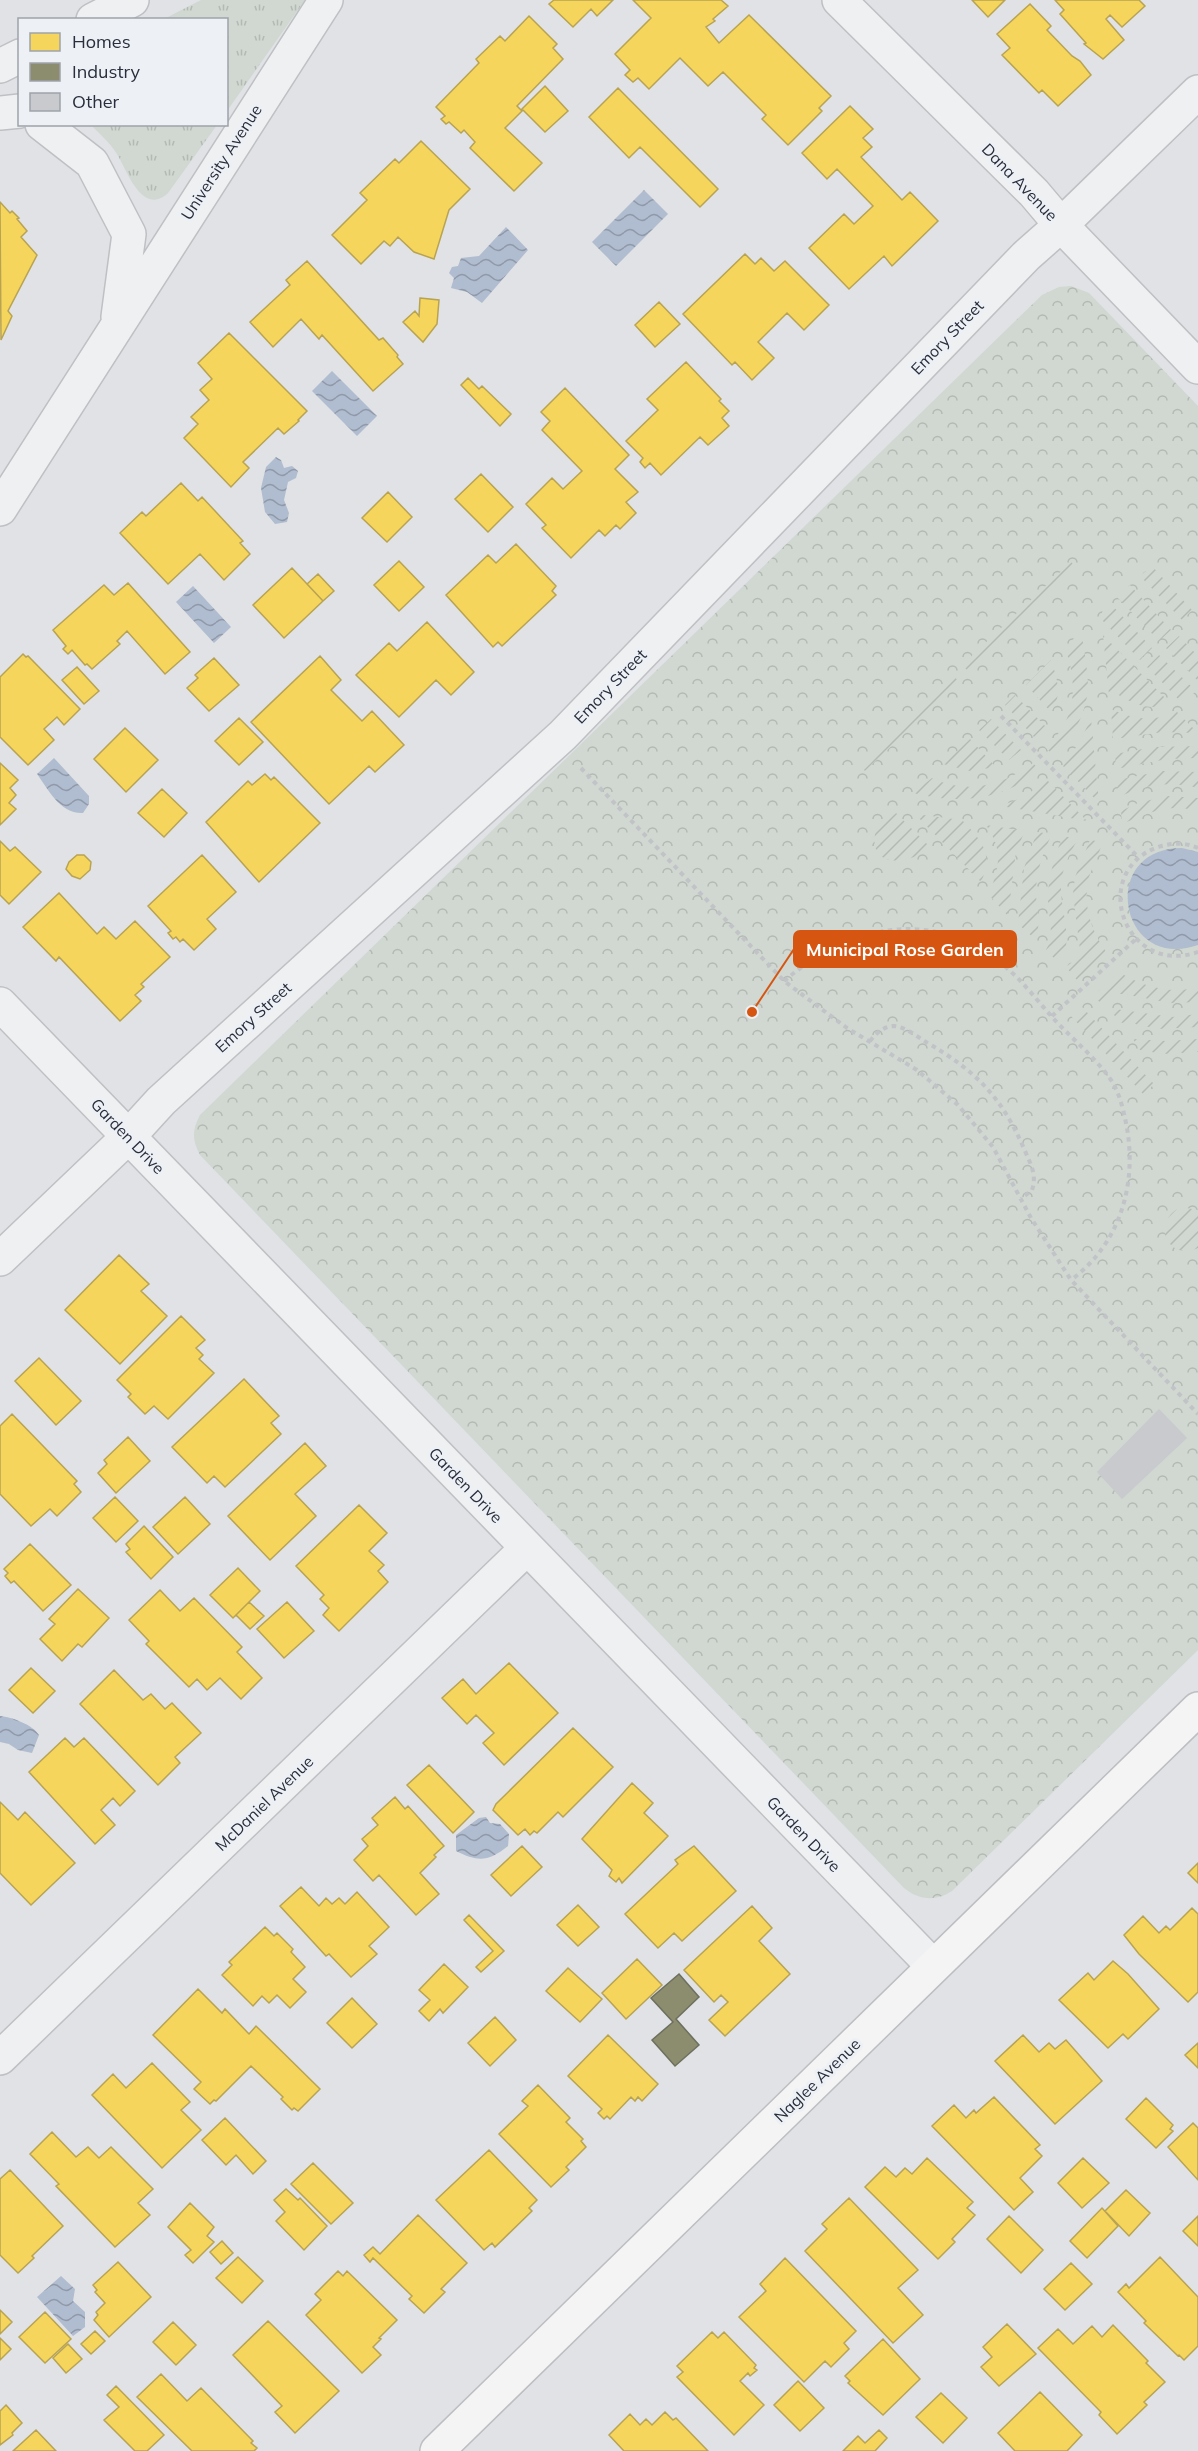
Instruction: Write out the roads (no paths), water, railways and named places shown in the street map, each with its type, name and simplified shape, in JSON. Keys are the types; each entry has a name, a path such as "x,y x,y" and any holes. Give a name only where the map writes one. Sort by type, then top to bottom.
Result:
{"main road":[{"name":"Naglee Avenue","path":"437,2451 1198,1708"}],"street":[{"path":"97,18 132,0"},
{"name":"University Avenue","path":"0,509 326,0"},
{"name":"Dana Avenue","path":"839,0 1034,193 1061,225 1198,367"},
{"path":"0,66 18,57"},
{"name":"Emory Street","path":"0,1259 129,1136 161,1101 563,735 1026,256 1198,92"},
{"path":"0,113 18,111"},
{"name":"University Avenue","path":"45,126 92,163 129,234 117,325"},
{"name":"Garden Drive","path":"0,1004 933,1966"},
{"name":"McDaniel Avenue","path":"0,2058 527,1548"}],"water":[{"path":"644,190 668,214 616,266 592,242"},
{"path":"506,227 528,250 482,303 467,292 451,288 454,278 449,273 452,267 458,266 461,258 479,256"},
{"path":"332,371 377,416 357,436 312,391"},
{"path":"276,457 281,460 284,468 292,466 298,471 296,478 288,482 284,500 289,513 287,522 275,524 265,512 261,488 266,467"},
{"path":"193,586 231,627 214,643 176,602"},
{"path":"54,758 89,796 89,804 83,813 61,805 37,774"},
{"path":"1182,848 1198,852 1198,945 1171,949 1150,942 1136,927 1128,907 1129,886 1138,867 1155,853"},
{"path":"0,1716 22,1722 36,1731 39,1735 32,1753 0,1742"},
{"path":"486,1817 490,1823 500,1824 509,1834 508,1846 495,1855 483,1859 456,1851 456,1835 479,1818"},
{"path":"61,2276 75,2289 73,2301 85,2312 85,2327 73,2336 37,2297"}],"place":[{"name":"Municipal Rose Garden","path":"752,1012"}]}
